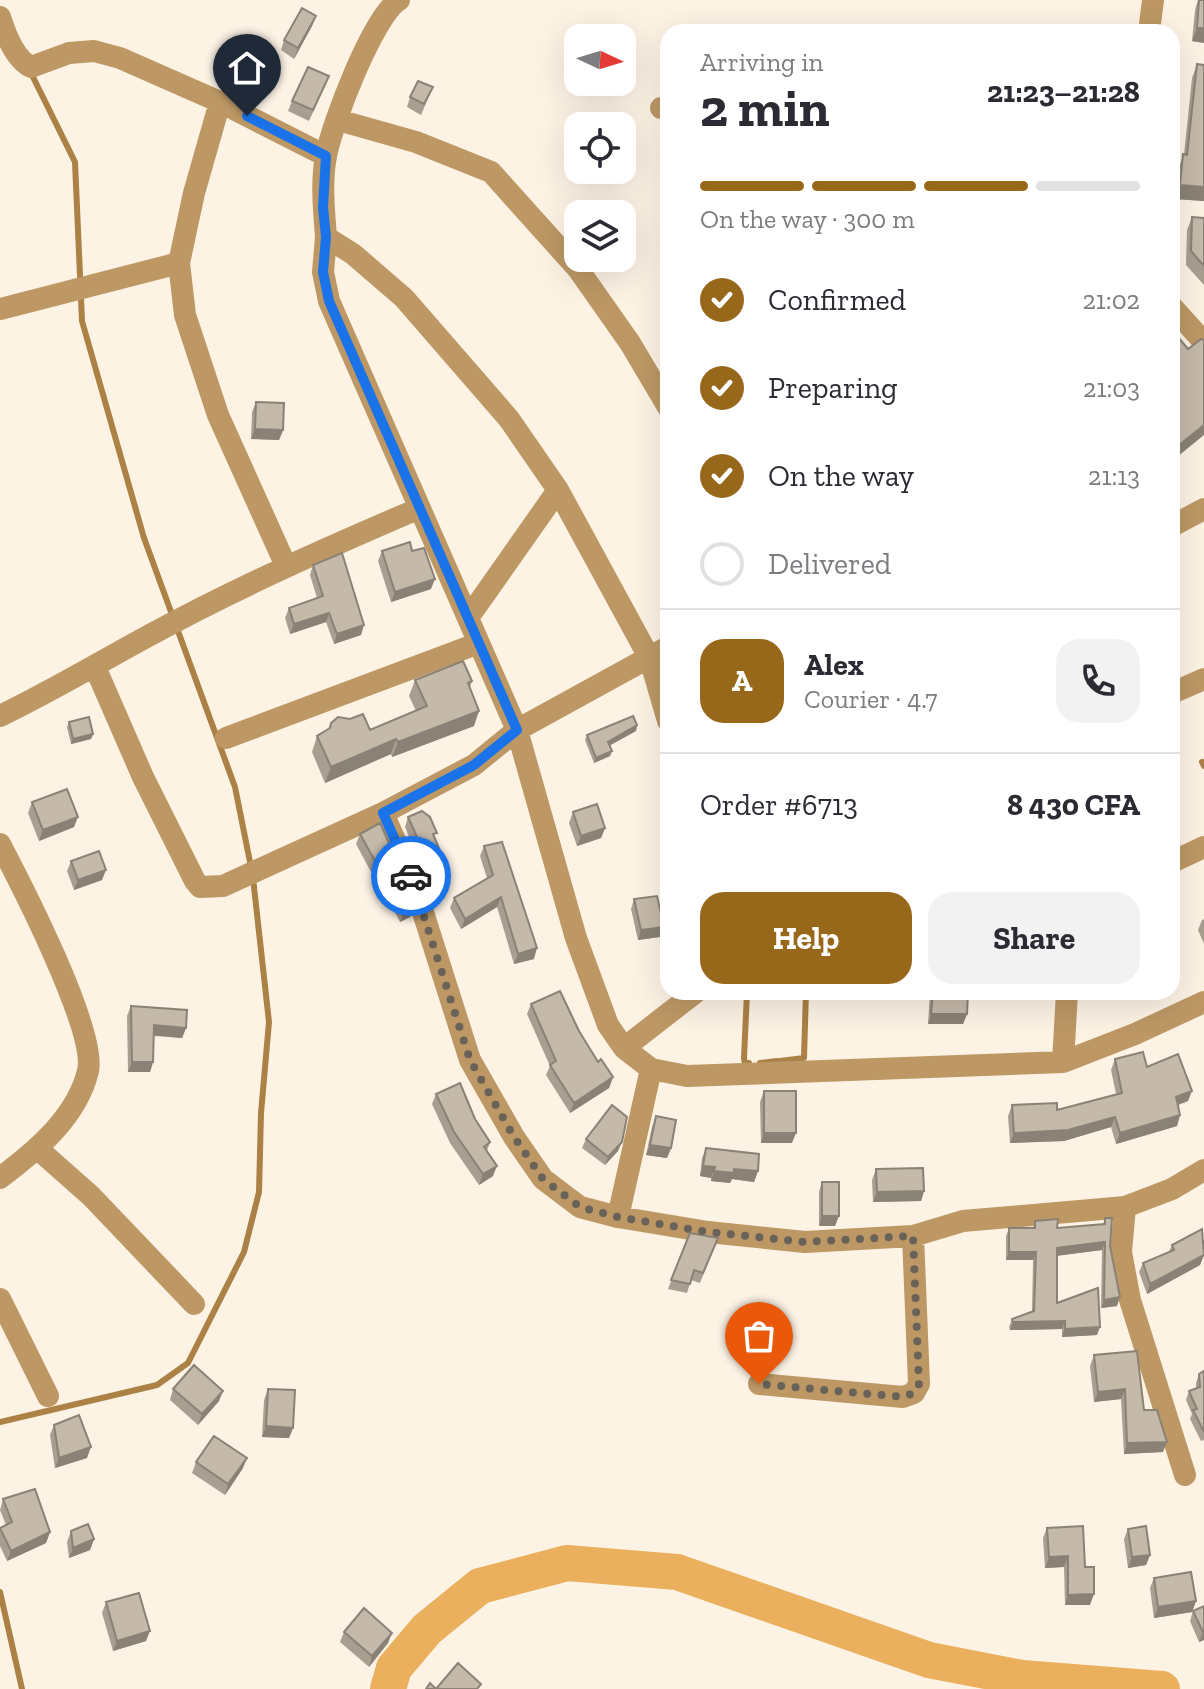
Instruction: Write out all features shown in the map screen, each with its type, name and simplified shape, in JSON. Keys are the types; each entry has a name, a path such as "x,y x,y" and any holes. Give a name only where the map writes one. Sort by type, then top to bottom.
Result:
{"street":[{"path":"399,0 390,5 369,38 326,156 323,272 329,301 517,730 576,938 608,1025 624,1048 651,1069 687,1076 1063,1062 1135,1034 1204,1002"},
{"path":"1150,24 1153,0"},
{"path":"0,17 22,63 31,67 69,53 94,51 120,58 220,102 326,156"},
{"path":"220,102 194,193 179,263 185,315 218,415 286,566"},
{"path":"338,120 416,142 491,172 578,269 630,343 660,394"},
{"path":"95,667 143,777 200,887 223,886 383,813 474,765 517,730 659,653 558,490 509,419 404,298 353,254 326,237"},
{"path":"0,309 179,263"},
{"path":"1180,316 1204,342"},
{"path":"468,618 558,490"},
{"path":"0,716 149,635 286,566 420,508"},
{"path":"1180,522 1204,509"},
{"path":"226,738 479,643"},
{"path":"1180,690 1204,679"},
{"path":"383,813 414,884 470,1060 514,1137 543,1179 580,1207 618,1217 708,1232 805,1242 913,1236 963,1221 1125,1207 1172,1189 1204,1170"},
{"path":"0,844 59,966 87,1042 89,1068 79,1097 39,1150 0,1178"},
{"path":"1180,858 1204,847"},
{"path":"624,1048 686,1000"},
{"path":"1063,1062 1067,1000"},
{"path":"618,1217 651,1069"},
{"path":"39,1150 91,1196 194,1304"},
{"path":"1125,1207 1121,1252 1130,1300 1185,1475"},
{"path":"759,1384 903,1397 914,1393 919,1384 913,1236"},
{"path":"0,1299 48,1396"}],"building":[{"path":"1199,0 1204,0 1204,28 1197,28"},
{"path":"302,8 316,16 298,48 284,40"},
{"path":"1197,64 1204,65 1204,187 1180,185 1183,154 1187,155"},
{"path":"308,67 329,76 313,110 292,101"},
{"path":"418,81 433,87 424,104 410,97"},
{"path":"1192,217 1204,218 1204,266 1191,251"},
{"path":"1180,340 1188,349 1204,340 1204,425 1180,444"},
{"path":"256,402 284,403 283,430 255,429"},
{"path":"410,542 412,551 424,548 435,579 395,592 382,551"},
{"path":"342,553 364,625 337,634 329,613 294,624 289,608 323,596 313,565"},
{"path":"463,661 472,681 468,683 479,711 398,742 396,739 331,767 317,736 330,728 338,717 350,719 363,714 370,730 427,706 415,680"},
{"path":"633,716 637,725 608,742 612,751 596,758 587,735"},
{"path":"89,717 93,734 73,739 69,722"},
{"path":"67,789 78,817 43,830 32,802"},
{"path":"597,804 605,828 581,836 573,812"},
{"path":"422,811 430,817 443,858 429,864 408,817"},
{"path":"380,823 414,907 404,911 360,834"},
{"path":"502,842 537,948 518,954 501,897 465,919 454,898 493,875 484,846"},
{"path":"99,851 106,870 78,880 71,861"},
{"path":"657,896 660,928 641,930 634,899"},
{"path":"560,991 598,1062 601,1059 613,1077 574,1103 550,1065 556,1061 531,1004"},
{"path":"932,1000 968,1000 967,1014 931,1014"},
{"path":"131,1006 187,1010 186,1028 154,1025 153,1062 132,1062"},
{"path":"1143,1052 1147,1067 1178,1054 1192,1091 1176,1097 1180,1115 1120,1133 1115,1117 1068,1130 1014,1133 1012,1105 1057,1103 1057,1110 1122,1093 1115,1059"},
{"path":"460,1083 475,1119 490,1142 484,1147 497,1166 483,1174 454,1132 436,1094"},
{"path":"764,1091 796,1091 796,1133 764,1133"},
{"path":"612,1105 627,1117 622,1142 608,1157 586,1139"},
{"path":"656,1116 676,1120 671,1148 650,1145"},
{"path":"706,1148 759,1154 758,1171 714,1171 715,1167 703,1166"},
{"path":"923,1168 924,1191 877,1192 876,1169"},
{"path":"822,1182 839,1182 839,1216 822,1216"},
{"path":"1105,1218 1112,1218 1110,1246 1120,1297 1104,1300 1105,1242 1057,1248 1057,1303 1098,1288 1100,1327 1065,1329 1065,1321 1013,1322 1012,1319 1034,1311 1036,1252 1009,1252 1009,1228 1035,1228 1035,1221 1058,1219 1057,1228 1105,1224"},
{"path":"1202,1229 1204,1255 1150,1284 1143,1263 1174,1250 1172,1245"},
{"path":"690,1233 718,1238 703,1273 694,1270 690,1284 671,1280"},
{"path":"1137,1351 1144,1410 1157,1410 1167,1442 1127,1443 1125,1389 1098,1392 1094,1355"},
{"path":"194,1365 223,1391 202,1414 173,1389"},
{"path":"1204,1371 1204,1432 1193,1410 1197,1409 1189,1391 1200,1387 1199,1374"},
{"path":"268,1389 295,1390 293,1428 266,1426"},
{"path":"79,1415 91,1447 59,1458 54,1425"},
{"path":"214,1436 247,1458 228,1484 196,1462"},
{"path":"35,1489 50,1532 11,1551 0,1528 12,1522 3,1499"},
{"path":"88,1524 94,1539 73,1548 71,1531"},
{"path":"1083,1526 1085,1567 1094,1567 1094,1594 1068,1595 1068,1556 1049,1557 1047,1528"},
{"path":"1146,1526 1150,1555 1132,1557 1128,1529"},
{"path":"1191,1572 1196,1601 1158,1607 1154,1578"},
{"path":"139,1593 150,1631 117,1641 106,1602"},
{"path":"1204,1606 1204,1631 1203,1632 1193,1611"},
{"path":"364,1608 392,1633 372,1656 344,1632"},
{"path":"458,1663 481,1684 477,1689 436,1689"}],"waterway":[{"path":"30,71 75,162 82,321 144,538 235,787 251,867"},
{"path":"1202,762 1204,766"},
{"path":"0,1422 157,1385 188,1363 244,1252 259,1192 261,1113 269,1022 253,878"},
{"path":"747,1000 744,1058 745,1064 749,1063"},
{"path":"780,1061 804,1058 806,1000"},
{"path":"760,1063 777,1061"},
{"path":"388,1689 394,1668 427,1629 480,1586 567,1563 677,1572 929,1660 1022,1678 1162,1689"},
{"path":"0,1592 22,1689"}],"way so far":[{"path":"411,876 470,1060 514,1137 543,1179 580,1207 618,1217 708,1232 805,1242 913,1236 919,1384 914,1393 903,1397 759,1384"}],"route":[{"path":"247,116 326,156 323,272 329,301 517,730 474,765 383,813 411,876"}]}
